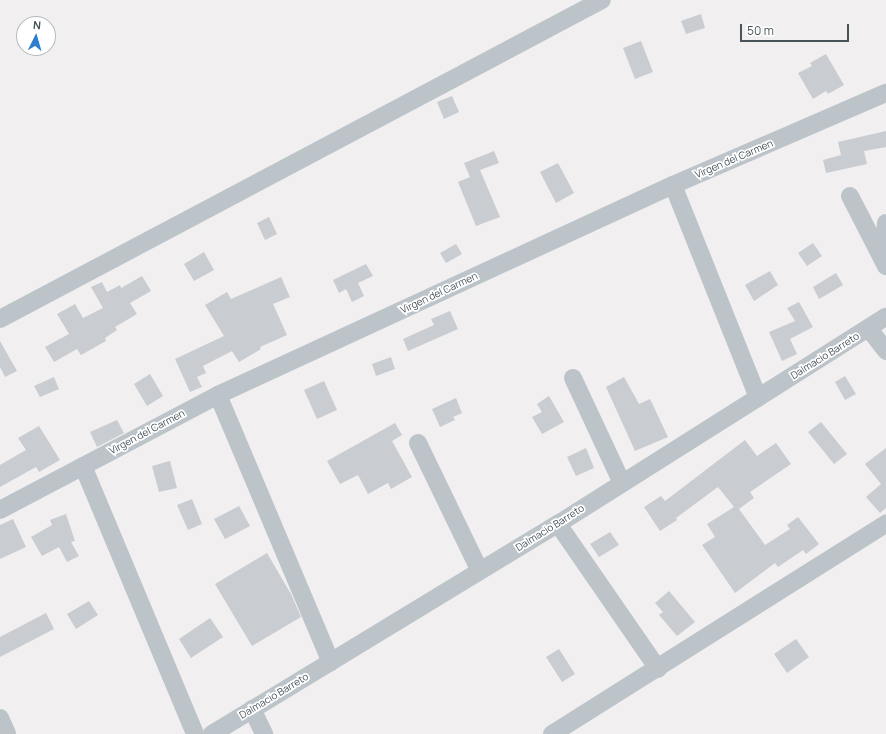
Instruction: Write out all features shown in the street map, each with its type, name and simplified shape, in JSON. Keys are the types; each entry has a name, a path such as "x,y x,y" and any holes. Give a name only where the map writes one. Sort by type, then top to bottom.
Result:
{"street":[{"path":"0,319 602,0"},
{"name":"Virgen del Carmen","path":"0,510 218,395 673,185 886,93"},
{"path":"673,185 758,398"},
{"path":"850,196 885,264"},
{"path":"885,264 886,222"},
{"name":"Dalmacio Barreto","path":"212,734 558,524 886,318"},
{"path":"869,329 886,351"},
{"path":"573,378 622,483"},
{"path":"218,395 331,662"},
{"path":"418,443 480,571"},
{"path":"82,466 195,734"},
{"path":"558,524 658,669"},
{"path":"552,734 658,669 886,524"},
{"path":"252,709 264,734"},
{"path":"0,718 7,734"}],"building":[{"path":"701,14 705,28 686,34 681,21"},
{"path":"641,41 653,72 635,79 623,48"},
{"path":"826,54 844,85 828,94 826,91 813,99 798,73 812,66 810,63"},
{"path":"452,96 459,112 444,119 437,102"},
{"path":"886,131 886,147 864,151 867,164 826,173 823,160 841,155 838,142"},
{"path":"494,151 499,163 480,170 500,217 476,226 458,182 470,177 464,163"},
{"path":"558,163 574,193 556,203 540,172"},
{"path":"269,217 277,234 265,240 257,223"},
{"path":"813,243 822,256 807,266 798,253"},
{"path":"456,244 462,254 446,263 440,253"},
{"path":"204,252 214,270 194,281 184,264"},
{"path":"366,264 373,276 358,283 364,296 352,302 346,289 339,293 333,280"},
{"path":"770,271 778,285 754,301 745,285"},
{"path":"836,273 843,285 819,299 813,287"},
{"path":"142,276 151,291 130,303 137,314 115,327 117,330 105,338 106,341 81,355 77,349 54,362 45,347 69,334 57,314 75,304 83,318 103,308 91,287 102,282 107,292 120,285 121,288"},
{"path":"281,277 290,297 273,304 287,335 260,347 261,349 239,362 232,351 203,366 206,373 197,377 202,387 190,392 175,359 224,336 205,305 227,292 231,299"},
{"path":"799,302 813,327 790,339 797,354 782,361 769,332 795,321 787,308"},
{"path":"450,311 458,329 408,351 403,339 434,325 431,319"},
{"path":"0,341 17,371 5,377 0,367"},
{"path":"391,357 395,369 376,376 372,364"},
{"path":"150,374 163,396 147,406 134,384"},
{"path":"845,376 856,394 845,400 835,382"},
{"path":"54,377 59,389 40,397 34,386"},
{"path":"624,377 639,404 650,399 668,437 635,451 606,387"},
{"path":"324,381 337,410 317,419 304,390"},
{"path":"549,396 564,422 542,434 532,417 542,412 537,404"},
{"path":"456,398 462,413 453,417 455,420 440,427 432,409"},
{"path":"117,420 124,433 97,447 90,432"},
{"path":"821,422 847,454 834,464 808,432"},
{"path":"395,423 402,435 392,441 412,477 391,489 388,483 368,494 358,475 340,484 327,461"},
{"path":"39,426 60,460 39,472 36,467 0,487 0,465 26,450 18,438"},
{"path":"745,440 757,456 776,443 791,464 750,492 754,498 739,509 765,545 790,529 787,525 798,517 819,544 806,554 803,550 778,567 775,563 735,593 702,545 715,537 707,524 734,507 718,487 676,518 677,520 660,531 644,507 661,496 665,501"},
{"path":"586,448 594,468 576,476 567,457"},
{"path":"886,448 886,508 880,513 866,497 881,484 865,464"},
{"path":"170,461 177,488 159,492 152,466"},
{"path":"192,499 202,524 188,530 177,505"},
{"path":"239,506 250,526 225,539 214,519"},
{"path":"66,514 75,541 71,542 79,556 67,562 59,547 42,556 31,537 52,525 50,520"},
{"path":"13,519 26,547 0,559 0,525"},
{"path":"610,532 619,545 599,557 590,544"},
{"path":"267,553 291,594 301,617 252,646 215,584"},
{"path":"669,591 695,622 677,636 659,615 663,612 655,603"},
{"path":"89,601 98,615 76,629 67,614"},
{"path":"46,613 54,629 0,657 0,637"},
{"path":"210,618 223,637 191,658 179,639"},
{"path":"796,639 809,657 787,673 774,654"},
{"path":"559,649 575,674 562,682 546,657"}]}
